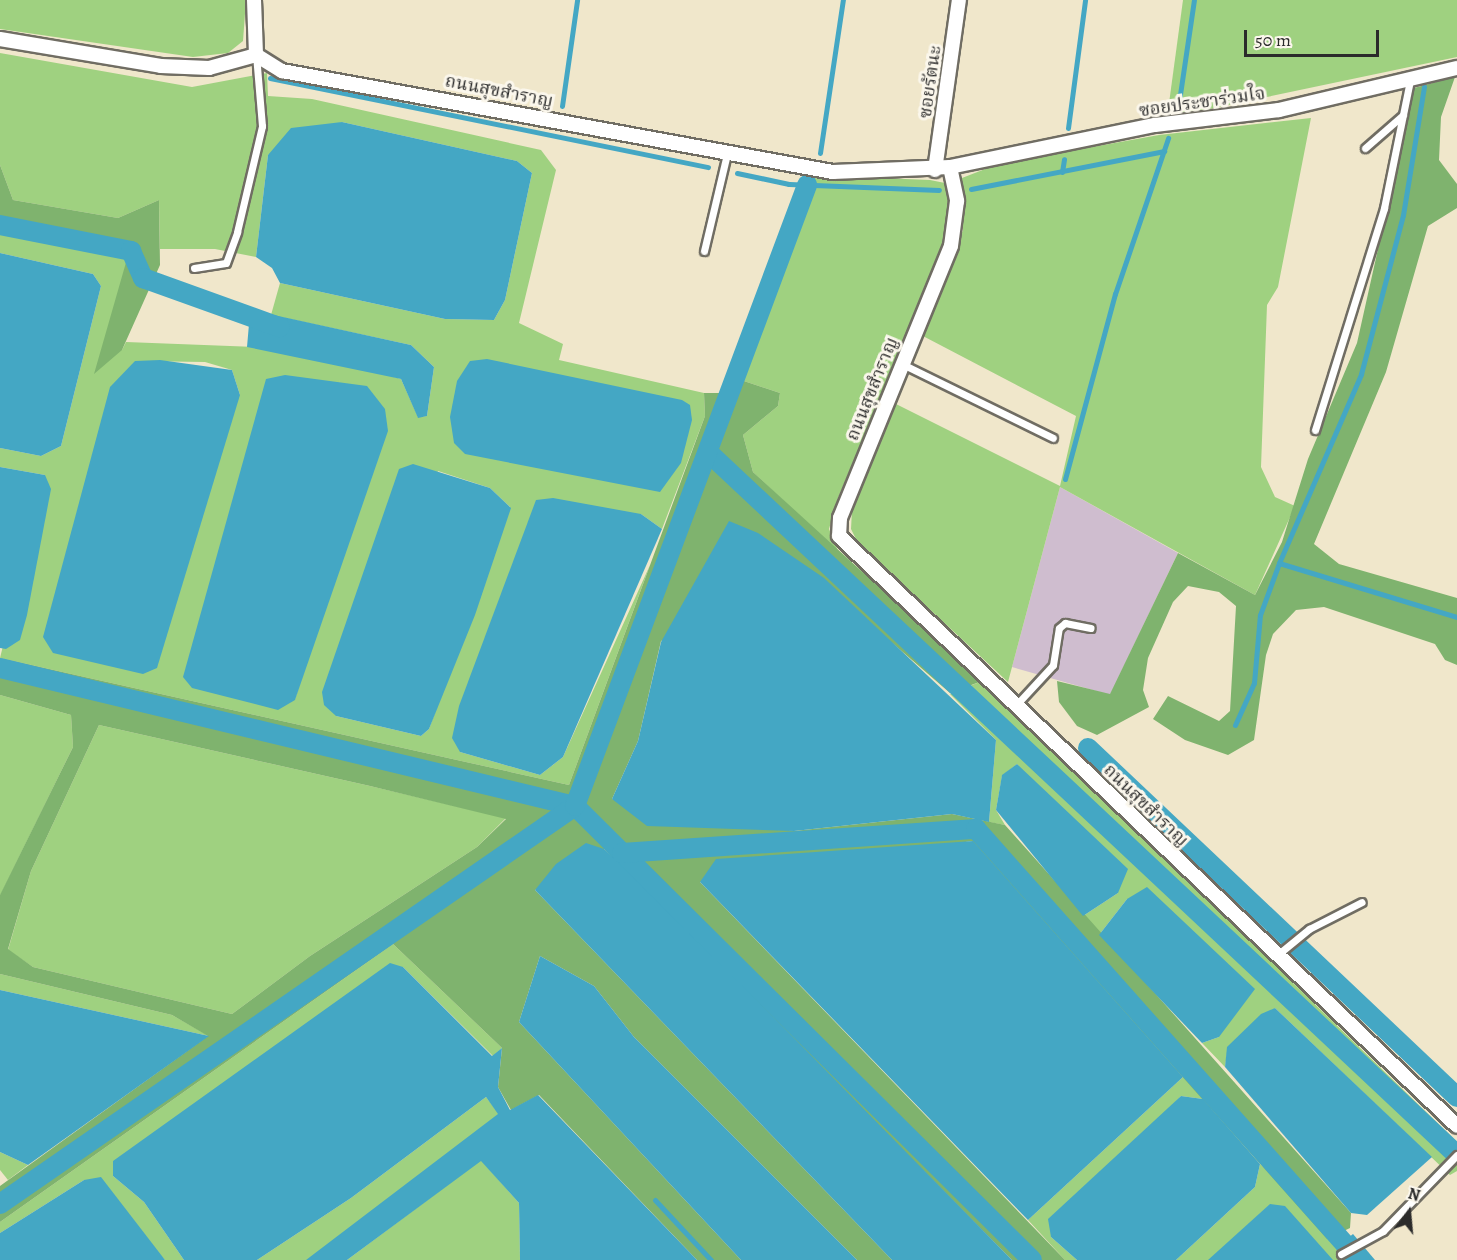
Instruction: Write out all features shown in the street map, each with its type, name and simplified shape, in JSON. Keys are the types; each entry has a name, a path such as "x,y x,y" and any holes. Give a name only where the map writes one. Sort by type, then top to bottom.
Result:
{"street":[{"path":"0,39 160,66 209,68 256,55 254,0"},
{"name":"ซอยรัตนะ","path":"935,170 959,0"},
{"name":"ถนนสุขสำราญ","path":"256,55 282,71 833,172 935,170 950,167 957,201 951,246 840,518 840,536 1017,704 1276,956 1457,1126"},
{"name":"ซอยประชาร่วมใจ","path":"950,167 1155,126 1279,110 1457,68"}],"lane":[{"path":"194,268 226,263 237,232 262,126 256,55"},
{"path":"1315,430 1384,208 1410,80"},
{"path":"1365,148 1403,115"},
{"path":"704,250 727,154"},
{"path":"901,364 1053,438"},
{"path":"1017,704 1053,665 1059,628 1065,623 1091,628"},
{"path":"1276,956 1309,929 1362,902"},
{"path":"1341,1254 1389,1226 1457,1155"}],"shaded area":[{"path":"1060,487 1178,553 1110,695 1012,667"}],"green space":[{"path":"0,0 246,0 243,41 228,53 193,57 0,29"},
{"path":"1183,0 1457,0 1457,57 1167,118"},
{"path":"0,53 192,87 267,73 268,96 312,99 541,150 556,170 519,323 563,344 559,360 704,393 705,416 662,529 641,514 460,752 540,775 563,757 650,565 569,785 0,658 45,475 0,467 0,448 41,456 61,446 101,286 93,274 0,253 0,231 129,259 122,350 126,342 259,347 356,366 401,379 418,417 427,416 434,367 411,345 271,315 280,283 445,319 494,320 505,300 532,173 517,161 342,122 268,155 256,257 215,249 160,249 159,200 118,218 13,200 0,165","holes":["135,361 205,362 232,370 240,395","340,379 305,668 295,699","438,471 490,488 510,507 429,729 421,736 336,716"]},
{"path":"1455,77 1441,117 1439,160 1457,184 1457,208 1428,226 1386,372 1314,544 1339,564 1457,598 1457,665 1445,660 1435,644 1324,607 1296,610 1273,634 1266,655 1254,740 1228,755 1185,740 1153,719 1168,696 1219,721 1230,711 1236,606 1219,592 1188,586 1173,602 1148,658 1143,690 1149,707 1097,735 1077,726 1059,702 1057,681 1110,694 1178,553 1255,595 1282,542 1308,459 1357,343 1414,88"},
{"path":"1311,118 1278,287 1267,305 1261,467 1275,497 1295,506 1255,595 1060,487 1008,682 858,543 851,529 852,510 896,404 1060,486 1076,416 921,335 963,230 962,178 998,164 1159,135"},
{"path":"0,165 13,200 118,218 159,200 160,265 122,350 94,374 131,245 0,219"},
{"path":"805,175 930,180 945,183 950,204 944,246 838,498 829,529 839,553 753,472 743,435 778,406 780,393 729,376"},
{"path":"729,376 780,393 778,406 743,435 753,472 982,681 950,693 807,569 661,641 638,741 612,799 794,831 952,814 1005,825 1351,1213 1350,1228 1327,1239 972,841 700,882 1065,1260 1012,1260 604,849 535,890 892,1260 857,1260 634,1037 594,986 540,956 519,1022 741,1260 697,1260 539,1095 511,1110 498,1087 502,1048 393,944 0,1222 0,1186 208,1036 172,1015 0,974 0,895 73,747 71,715 0,695 0,658 569,785 705,416 704,393 721,393","holes":["99,725 506,819 477,847 310,956 232,1014 33,967 8,949 31,871"]},
{"path":"982,681 1457,1142 1457,1171 1450,1175 1275,1008 1228,1047 1225,1067 1202,1043 1219,1037 1127,899 1099,935 1083,916 1118,893 1017,764 1002,776 996,810 1005,825 989,822 996,740 950,694"},
{"path":"0,695 71,715 73,747 0,896"},
{"path":"99,725 506,818 477,847 310,956 232,1014 33,967 8,950 31,871"},
{"path":"393,944 502,1048 493,1056 403,967 113,1176 144,1202 184,1260 165,1260 84,1180 0,1233 0,1222"},
{"path":"0,974 172,1015 209,1036 0,990"},
{"path":"1183,1077 1203,1099 1181,1096 1051,1237 1077,1260 1065,1260 1028,1220"},
{"path":"486,1097 499,1114 310,1260 257,1260 351,1198"},
{"path":"0,1152 28,1165 8,1180 0,1170"},
{"path":"481,1160 519,1203 520,1260 347,1260"},
{"path":"1260,1164 1338,1246 1348,1260 1176,1260 1255,1187"}],"water":[{"path":"342,122 517,161 532,173 505,300 494,320 445,319 280,283 272,268 256,257 268,155 291,128"},
{"path":"0,253 93,274 101,286 61,446 41,456 0,448"},
{"path":"260,312 411,345 434,367 427,416 418,418 401,379 247,347 249,324"},
{"path":"487,359 682,400 690,405 692,420 681,463 660,492 465,454 454,443 450,417 457,381 470,361"},
{"path":"160,360 232,370 240,395 157,668 143,674 53,653 43,637 110,387 135,361"},
{"path":"285,375 367,386 385,409 388,431 295,700 278,710 192,688 183,677 266,379"},
{"path":"413,464 490,488 511,508 475,615 429,729 421,736 336,716 324,705 322,692 399,469"},
{"path":"0,467 45,475 51,489 27,615 20,640 6,649 0,648"},
{"path":"553,498 641,514 662,529 563,757 540,775 460,752 452,738 459,706 536,500"},
{"path":"729,521 758,533 824,578 996,740 989,822 952,814 794,831 647,826 612,799 638,741 661,642"},
{"path":"1017,764 1128,869 1118,893 1083,916 996,810 1002,775"},
{"path":"973,841 1183,1077 1028,1220 700,882 716,859"},
{"path":"586,843 604,849 643,884 1012,1260 892,1260 535,890 556,864"},
{"path":"1147,887 1255,989 1219,1037 1202,1043 1099,935 1127,899"},
{"path":"540,956 594,986 634,1037 857,1260 741,1260 519,1022"},
{"path":"390,963 403,967 492,1056 502,1048 498,1087 510,1110 538,1095 697,1260 520,1260 519,1203 481,1161 347,1260 306,1260 498,1114 486,1097 351,1198 257,1260 184,1260 144,1202 113,1176 113,1161"},
{"path":"0,990 209,1036 28,1165 0,1152"},
{"path":"1275,1008 1432,1157 1367,1215 1351,1213 1225,1067 1227,1047 1261,1014"},
{"path":"1181,1096 1203,1099 1260,1164 1255,1187 1176,1260 1077,1260 1051,1237 1048,1219"},
{"path":"101,1177 165,1260 0,1260 0,1233 84,1180"},
{"path":"1270,1204 1285,1206 1333,1260 1208,1260"},
{"path":"1353,1234 1375,1260 1348,1260 1338,1246"}],"waterway":[{"path":"562,106 577,0"},
{"path":"820,153 843,0"},
{"path":"1068,128 1085,0"},
{"path":"1178,108 1194,0"},
{"path":"270,78 708,167"},
{"path":"1279,563 1361,374 1403,215 1424,87"},
{"path":"1065,479 1115,294 1168,138"},
{"path":"971,189 1164,151"},
{"path":"1062,172 1064,159"},
{"path":"737,173 789,184 939,190"},
{"path":"0,1204 575,806 807,185"},
{"path":"0,225 131,251 143,278 279,327"},
{"path":"709,453 1457,1155"},
{"path":"1235,725 1254,683 1260,615 1279,563 1457,617"},
{"path":"0,668 575,806 1032,1260"},
{"path":"1088,748 1457,1097"},
{"path":"622,853 976,829 1359,1260"},
{"path":"655,1200 711,1260"}]}
